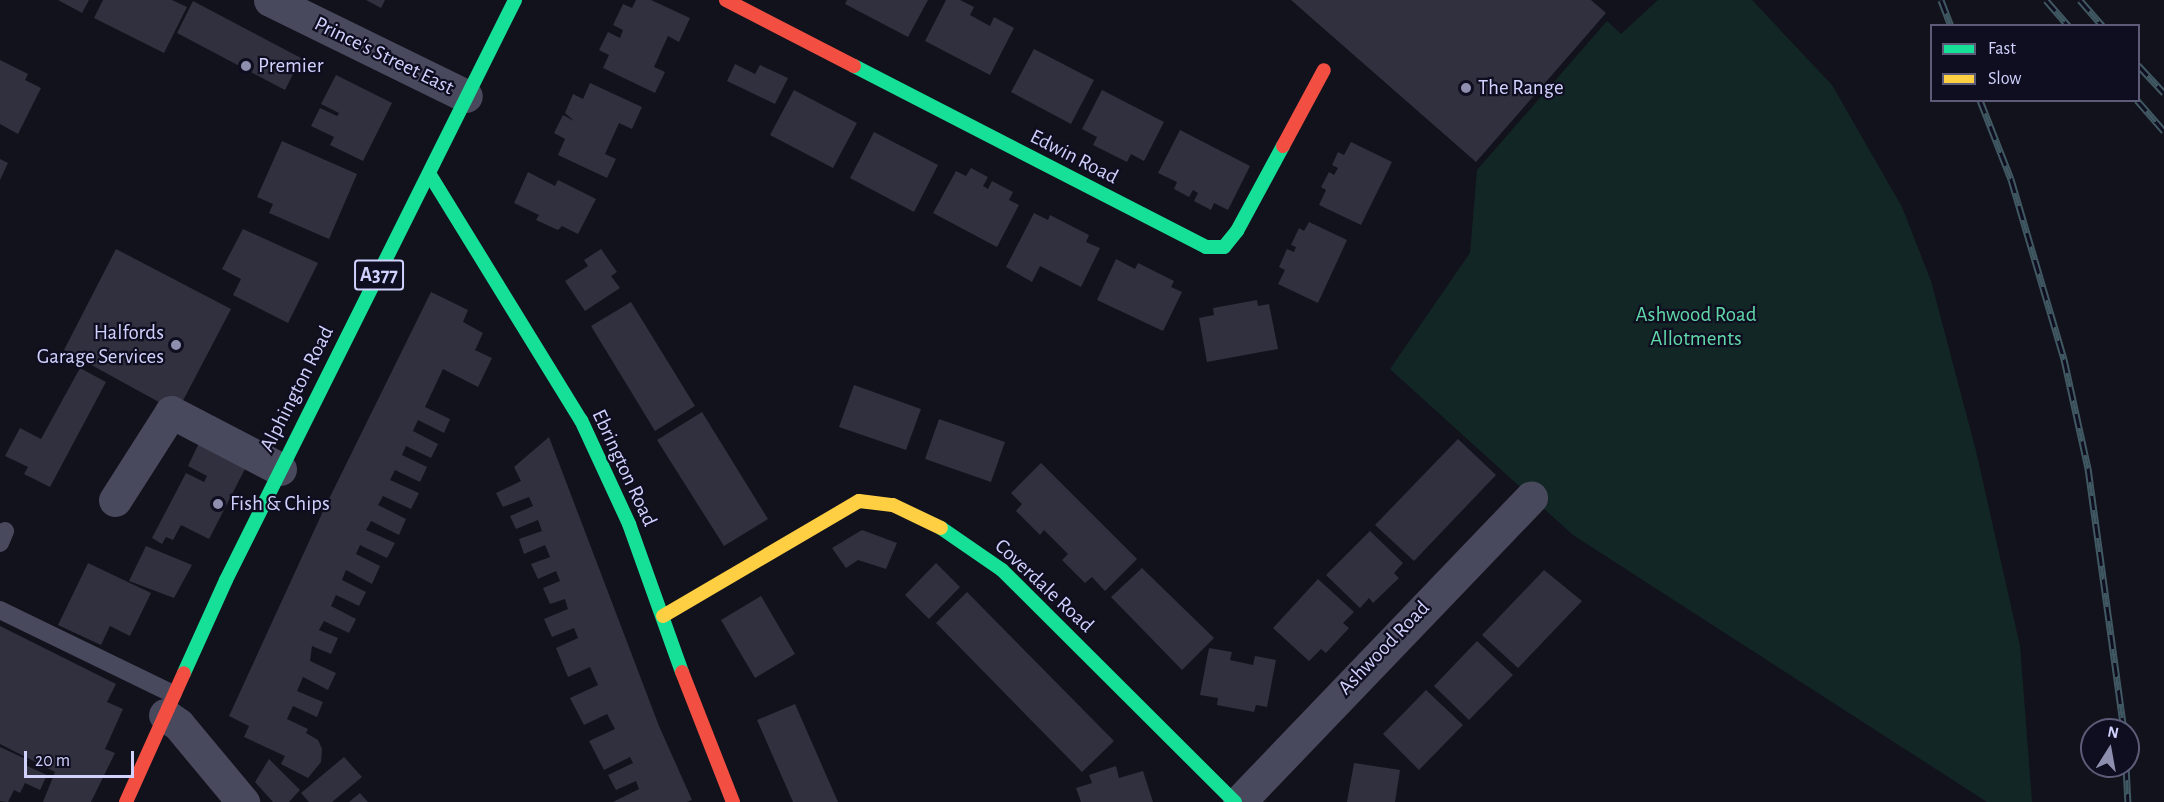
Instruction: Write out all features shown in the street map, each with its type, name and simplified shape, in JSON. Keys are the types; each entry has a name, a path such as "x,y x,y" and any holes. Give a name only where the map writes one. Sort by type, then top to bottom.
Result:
{"main road":[{"name":"Alphington Road","path":"126,802 280,469 430,175 466,96 515,0"},
{"name":"Edwin Road","path":"726,0 1206,247 1224,247 1237,231 1324,70"},
{"name":"Ebrington Road","path":"430,175 581,420 629,524 733,802"},
{"name":"Coverdale Road","path":"663,616 859,501 893,505 929,520 1002,570 1237,802"}],"street":[{"name":"Prince's Street East","path":"270,0 466,96"},
{"path":"116,500 171,412 280,469"},
{"name":"Ashwood Road","path":"1237,802 1531,497"},
{"path":"169,705 178,724 243,802"}],"lane":[{"path":"0,610 169,705"}],"green space":[{"name":"Ashwood Road Allotments","path":"1658,0 1752,0 1832,85 1902,207 1931,281 1976,451 2020,646 2032,802 1987,802 1573,535 1390,369 1470,253 1477,170 1607,21 1621,34"}],"building":[{"path":"58,0 89,0 82,13"},
{"path":"103,0 172,0 187,7 164,53 94,18"},
{"path":"366,0 385,0 381,8"},
{"path":"636,0 651,0 690,18 679,42 668,36 654,67 665,72 655,93 603,68 609,55 599,50 608,32 620,38 623,30 613,25 623,4 632,8"},
{"path":"847,0 928,0 908,37 845,4"},
{"path":"946,0 960,0 974,7 970,15 990,26 994,17 1014,28 990,75 925,41"},
{"name":"The Range","path":"1291,0 1591,0 1606,13 1476,162"},
{"path":"193,1 301,58 285,90 177,33"},
{"path":"1034,49 1094,80 1071,124 1011,92"},
{"path":"0,60 28,74 25,80 41,88 18,134 0,124"},
{"path":"735,64 755,74 760,65 788,78 775,104 727,81"},
{"path":"336,75 392,103 363,161 330,145 334,137 311,126 320,108 337,116 339,113 321,104"},
{"path":"590,83 642,107 632,129 619,123 605,154 616,159 607,178 558,155 565,139 554,133 563,115 574,121 565,113 573,94 583,99"},
{"path":"794,90 857,123 833,168 770,135"},
{"path":"1102,90 1164,122 1144,161 1131,154 1127,162 1093,145 1097,137 1082,129"},
{"path":"1180,130 1250,166 1228,210 1214,203 1211,210 1194,201 1198,193 1193,190 1189,197 1174,189 1177,182 1158,173"},
{"path":"874,132 938,165 914,212 850,178"},
{"path":"282,141 357,174 329,239 269,213 273,204 257,197"},
{"path":"1351,142 1392,162 1361,225 1319,205 1326,190 1321,187 1329,172 1334,175 1338,168 1332,165 1338,152 1344,155"},
{"path":"0,159 8,163 0,180"},
{"path":"971,168 988,177 983,186 988,189 992,181 1013,192 1009,200 1019,205 997,247 933,213 956,171 966,176"},
{"path":"528,172 555,186 558,180 596,199 578,234 562,226 558,230 536,220 539,215 514,203"},
{"path":"1034,213 1048,220 1050,215 1089,235 1086,242 1100,248 1081,287 1040,266 1032,282 1006,267"},
{"path":"1309,222 1347,240 1318,303 1278,284 1285,270 1279,267 1287,249 1294,252 1296,247 1291,245 1299,228 1304,231"},
{"path":"243,229 318,263 288,323 233,295 241,279 222,269"},
{"path":"116,249 231,309 177,412 64,350"},
{"path":"601,249 617,272 611,276 620,288 585,311 565,281 588,266 584,260"},
{"path":"1116,259 1135,269 1138,263 1174,281 1171,287 1182,292 1163,331 1097,300"},
{"path":"431,292 468,310 463,322 483,333 475,350 492,358 478,387 443,369 425,407 450,419 444,433 418,420 413,431 438,444 431,458 406,446 402,455 427,467 420,482 395,470 390,480 419,493 411,509 383,496 378,505 406,519 399,535 371,521 366,530 395,543 387,558 360,545 356,554 380,566 372,584 346,570 342,580 366,592 359,606 336,595 331,606 356,619 349,633 324,621 319,630 338,638 331,654 312,646 310,661 336,673 328,690 303,677 297,691 323,702 317,717 293,706 287,719 308,729 306,733 318,740 322,749 321,762 308,778 281,764 285,756 244,737 249,726 229,716 324,509"},
{"path":"1257,300 1258,306 1269,304 1278,349 1207,362 1199,318 1214,315 1213,308"},
{"path":"631,302 695,406 655,431 591,326"},
{"path":"80,368 106,382 50,487 24,474 28,467 5,456 20,428 41,439"},
{"path":"854,385 921,409 906,450 839,427"},
{"path":"702,412 768,519 724,546 657,440"},
{"path":"939,419 1005,442 991,482 925,459"},
{"path":"549,437 659,726 692,800 687,802 613,802 639,789 636,781 616,790 608,775 633,763 630,757 604,770 589,741 615,729 607,714 584,725 570,698 598,685 590,667 568,677 556,648 578,638 574,628 552,637 544,619 568,609 565,599 550,604 543,588 560,581 556,571 538,579 531,564 550,557 545,545 524,554 519,539 542,531 538,520 516,529 510,516 533,506 529,497 503,507 496,493 521,481 514,467"},
{"path":"1458,439 1496,475 1414,561 1375,525"},
{"path":"200,441 247,465 209,539 181,525 173,540 166,537 162,544 152,538 186,473 204,482 207,476 188,466"},
{"path":"1041,463 1137,559 1105,591 1092,577 1085,583 1062,560 1068,554 1044,530 1040,535 1016,511 1022,504 1011,493"},
{"path":"862,530 897,543 886,569 858,560 846,568 832,548"},
{"path":"1370,531 1403,563 1394,573 1399,578 1373,603 1369,598 1360,608 1326,575"},
{"path":"146,546 192,565 174,598 129,581"},
{"path":"88,563 151,593 130,636 110,626 101,645 58,625"},
{"path":"936,563 960,587 929,619 905,595"},
{"path":"1142,568 1214,638 1182,670 1111,597"},
{"path":"1544,570 1582,601 1518,668 1482,635"},
{"path":"1318,579 1354,612 1343,623 1349,628 1326,653 1321,649 1309,661 1273,628"},
{"path":"967,592 1114,741 1082,772 936,623"},
{"path":"761,596 795,654 755,678 721,620"},
{"path":"0,626 116,684 107,702 123,709 105,749 115,753 91,802 43,802 55,772 0,744"},
{"path":"1477,641 1513,675 1469,720 1434,686"},
{"path":"1209,648 1232,652 1230,660 1253,665 1255,656 1276,660 1267,707 1256,705 1254,712 1217,705 1218,698 1200,695"},
{"path":"1426,690 1463,725 1419,770 1383,734"},
{"path":"795,704 838,802 793,802 757,720"},
{"path":"0,747 28,760 25,765 47,775 40,790 25,783 20,793 14,790 8,802 0,801"},
{"path":"344,757 362,777 332,802 309,802 301,793"},
{"path":"269,759 300,790 289,802 273,802 255,782"},
{"path":"1354,763 1400,770 1395,802 1347,802"},
{"path":"1116,766 1119,778 1143,771 1153,802 1081,802 1076,788 1092,783 1089,775"},
{"path":"360,793 368,802 349,802"}],"railway":[{"path":"1941,0 1950,24"},
{"path":"2046,0 2067,24"},
{"path":"2080,0 2101,24"},
{"path":"2140,67 2164,93"},
{"path":"1981,102 2011,179 2064,359 2088,468 2122,718"},
{"path":"2139,102 2164,131"},
{"path":"2127,778 2128,802"}],"traffic: fast":[{"path":"184,673 226,580 515,0"},
{"path":"854,66 1206,247 1224,247 1237,231 1283,146"},
{"path":"430,175 581,420 629,524 682,672"},
{"path":"941,528 1002,570 1235,802"}],"traffic: slow":[{"path":"663,616 859,501 893,505 941,528"}],"traffic: jam":[{"path":"726,0 854,66"},
{"path":"1283,146 1324,70"},
{"path":"682,672 733,802"},
{"path":"126,802 184,673"}],"place":[{"name":"Premier","path":"246,66"},
{"name":"The Range","path":"1466,88"},
{"name":"Halfords Garage Services","path":"176,345"},
{"name":"Fish & Chips","path":"218,504"}]}
